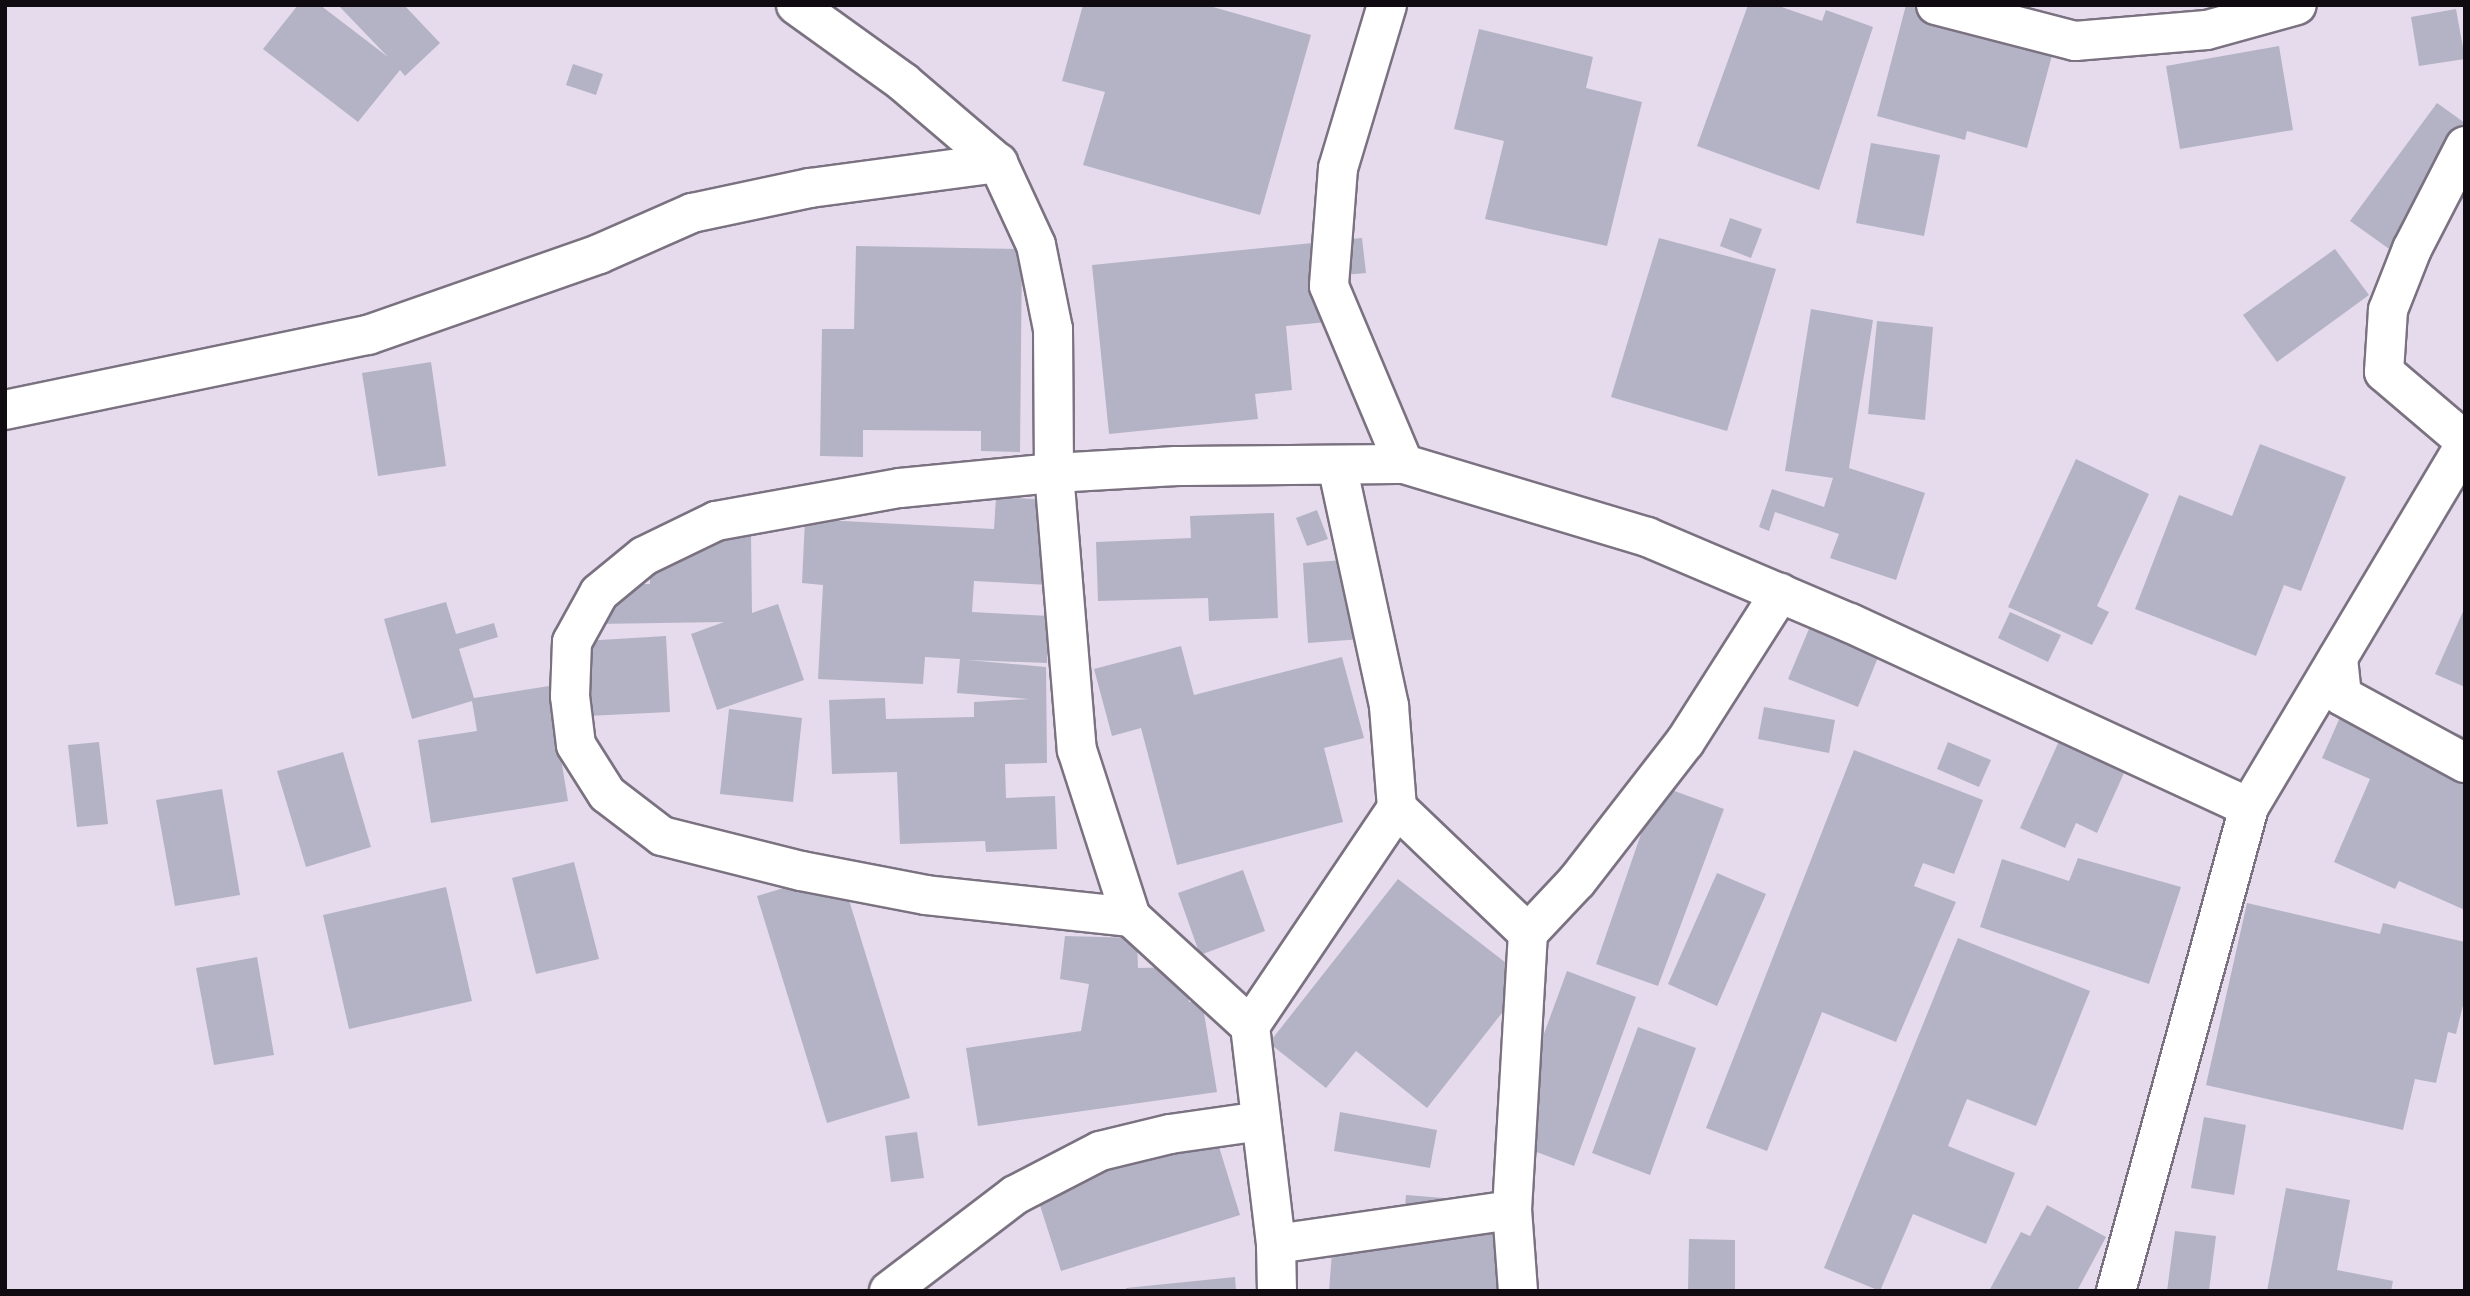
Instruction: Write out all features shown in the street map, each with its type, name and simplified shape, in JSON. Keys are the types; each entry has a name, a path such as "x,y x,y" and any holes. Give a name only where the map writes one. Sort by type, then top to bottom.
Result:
{"street":[{"path":"796,5 903,82 998,163 1036,245 1053,329 1054,474 1077,750 1131,917 1250,1026"},
{"path":"1387,5 1338,168 1329,286 1404,464"},
{"path":"1936,5 2075,41 2207,30 2297,5"},
{"path":"2116,1291 2249,807 2465,443 2384,372 2388,310 2412,249 2465,146"},
{"path":"5,410 368,335 599,254 692,213 810,188 998,163"},
{"path":"1131,917 926,895 801,871 662,836 607,794 576,745 570,696 572,642 599,593 644,556 716,521 900,488 1054,474 1404,464 1647,537 1780,593 2249,807"},
{"path":"1277,1291 1276,1244 1250,1026 1397,808 1389,706 1337,465"},
{"path":"1518,1291 1512,1210 1528,933 1577,881 1685,742 1780,593"},
{"path":"2338,658 2342,696 2465,763"},
{"path":"1397,808 1528,933"},
{"path":"889,1291 1014,1195 1100,1151 1170,1134 1261,1121"},
{"path":"1276,1244 1512,1210"}],"building":[{"path":"298,5 320,5 388,57 338,5 404,5 440,43 405,76 400,70 358,122 263,49"},
{"path":"1083,5 1206,5 1311,35 1260,215 1083,165 1105,92 1062,81"},
{"path":"1748,5 1776,5 1822,21 1826,10 1873,27 1819,190 1697,146"},
{"path":"1906,5 2003,29 2061,22 2027,148 1967,131 1965,140 1877,116"},
{"path":"2456,9 2465,59 2419,66 2411,17"},
{"path":"1479,29 1593,57 1586,88 1642,102 1607,246 1485,219 1504,141 1454,129"},
{"path":"2279,46 2293,130 2180,149 2166,66"},
{"path":"573,64 603,74 596,95 566,85"},
{"path":"2437,103 2465,123 2465,196 2413,266 2350,221"},
{"path":"1871,143 1940,155 1924,236 1856,223"},
{"path":"1730,218 1762,229 1751,258 1720,246"},
{"path":"1362,238 1366,273 1344,275 1348,320 1286,326 1292,390 1255,394 1258,419 1109,434 1092,265"},
{"path":"1659,238 1776,269 1727,431 1611,397"},
{"path":"856,246 1022,249 1020,452 981,451 981,431 863,430 863,457 820,456 822,329 854,329"},
{"path":"2335,249 2369,295 2277,362 2243,315"},
{"path":"1811,309 1873,320 1849,468 1925,493 1896,580 1830,558 1839,534 1775,512 1769,531 1759,527 1772,489 1824,507 1833,478 1785,471"},
{"path":"1877,321 1933,327 1925,420 1868,414"},
{"path":"431,362 446,466 378,476 362,373"},
{"path":"2260,444 2346,477 2301,591 2284,585 2256,656 2135,609 2179,495 2232,516"},
{"path":"2076,459 2149,494 2097,606 2109,612 2092,645 2008,607"},
{"path":"996,497 1054,500 1049,585 974,581 972,612 1049,616 1047,663 967,660 1046,667 1047,763 1005,764 1006,798 1055,796 1057,849 986,852 985,841 900,844 897,772 832,774 829,700 885,698 886,719 974,717 974,702 1029,699 957,693 960,659 925,657 923,684 818,679 823,585 802,583 805,519 994,529"},
{"path":"1317,510 1328,539 1307,546 1296,518"},
{"path":"1274,513 1278,618 1209,621 1208,598 1098,601 1096,542 1191,538 1190,516"},
{"path":"650,534 751,534 752,613 778,604 804,680 717,710 691,634 724,622 596,624 596,584 650,584"},
{"path":"1357,559 1362,639 1308,643 1303,563"},
{"path":"446,602 456,634 494,623 498,637 459,649 474,698 549,686 568,801 431,823 418,740 477,731 472,701 412,719 384,619"},
{"path":"2465,607 2465,687 2435,674"},
{"path":"1816,612 1885,640 1858,707 1788,679"},
{"path":"2010,612 2061,635 2048,662 1998,638"},
{"path":"666,636 670,712 587,716 583,641"},
{"path":"1181,646 1194,695 1342,657 1364,738 1324,748 1343,822 1177,865 1141,728 1112,736 1094,669"},
{"path":"2353,688 2465,737 2465,910 2399,881 2395,889 2334,862 2370,779 2322,758"},
{"path":"1764,707 1835,720 1829,753 1758,739"},
{"path":"729,709 802,718 793,802 720,794"},
{"path":"2063,732 2129,762 2097,833 2076,823 2065,848 2020,828"},
{"path":"99,742 108,824 77,827 68,745"},
{"path":"1948,742 1991,760 1979,787 1937,769"},
{"path":"1854,750 1983,800 1954,874 1923,863 1914,886 1956,902 1896,1042 1822,1012 1767,1151 1706,1128"},
{"path":"343,752 371,847 306,867 277,771"},
{"path":"1658,785 1724,809 1658,986 1596,964"},
{"path":"222,789 240,895 175,906 156,800"},
{"path":"2078,858 2181,887 2149,984 1980,927 2002,859 2069,881"},
{"path":"574,862 599,959 536,974 512,878"},
{"path":"1243,870 1265,931 1200,955 1178,893"},
{"path":"840,871 910,1098 827,1123 757,896"},
{"path":"1717,873 1766,894 1717,1006 1668,984"},
{"path":"1398,879 1528,980 1427,1108 1356,1051 1326,1088 1269,1043"},
{"path":"446,887 472,1001 349,1029 323,915"},
{"path":"2247,903 2380,934 2383,923 2465,942 2465,997 2456,1034 2448,1032 2436,1083 2415,1079 2403,1130 2206,1085"},
{"path":"1065,936 1137,938 1138,968 1184,967 1189,1002 1202,1001 1217,1092 978,1126 966,1048 1081,1031 1089,984 1060,979"},
{"path":"1958,938 2090,991 2036,1126 1967,1099 1948,1146 2015,1173 1986,1244 1913,1214 1880,1291 1824,1268"},
{"path":"257,957 274,1055 214,1065 196,968"},
{"path":"1567,971 1636,997 1574,1166 1505,1140"},
{"path":"1638,1027 1696,1048 1650,1175 1592,1153"},
{"path":"1340,1112 1437,1130 1430,1168 1334,1151"},
{"path":"2204,1117 2246,1125 2234,1195 2191,1188"},
{"path":"917,1132 924,1178 891,1182 885,1136"},
{"path":"1216,1137 1240,1215 1061,1271 1036,1193"},
{"path":"2286,1188 2350,1200 2337,1270 2393,1281 2391,1291 2267,1291"},
{"path":"1406,1195 1506,1203 1500,1291 1329,1291 1334,1226 1403,1232"},
{"path":"2047,1205 2106,1237 2077,1291 1989,1291 2021,1232 2030,1236"},
{"path":"2175,1231 2216,1236 2209,1291 2167,1291"},
{"path":"1689,1239 1735,1240 1735,1291 1688,1291"},
{"path":"1235,1277 1236,1291 1126,1291 1126,1288"}]}
